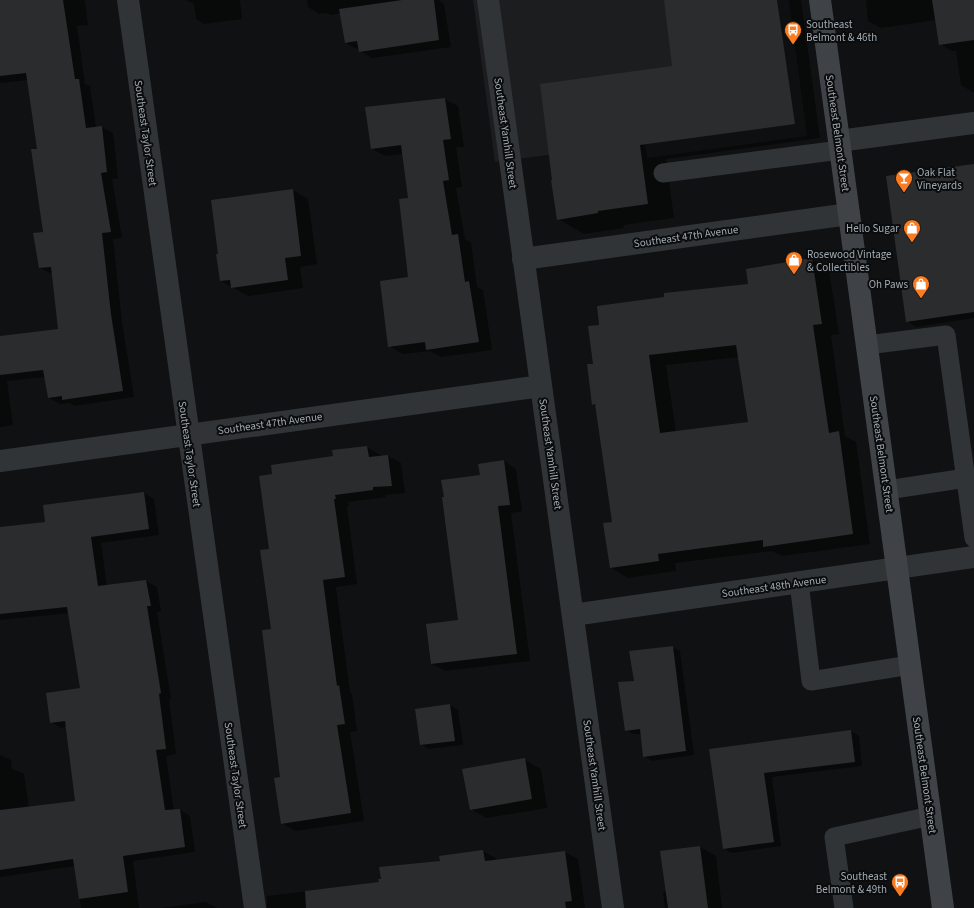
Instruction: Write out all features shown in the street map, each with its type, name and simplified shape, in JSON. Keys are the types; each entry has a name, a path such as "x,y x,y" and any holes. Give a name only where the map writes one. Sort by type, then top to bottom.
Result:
{"street":[{"name":"Southeast Taylor Street","path":"128,0 254,908"},
{"name":"Southeast Yamhill Street","path":"488,0 613,908"},
{"name":"Southeast Belmont Street","path":"820,0 943,908"},
{"path":"839,146 974,123"},
{"name":"Southeast 47th Avenue","path":"523,259 849,214"},
{"name":"Southeast 47th Avenue","path":"0,461 541,386"},
{"name":"Southeast 48th Avenue","path":"573,615 974,557"}],"lane":[{"path":"663,172 839,146"},
{"path":"867,345 946,335 974,538"},
{"path":"887,490 966,478"},
{"path":"799,582 811,681 910,665"},
{"path":"844,908 834,837 931,816"}],"shaded area":[{"path":"473,0 789,0 807,136 647,158 645,142 495,162"}],"building":[{"path":"0,0 63,0 75,79 79,79 86,128 102,126 107,172 101,173 111,232 102,233 111,314 123,391 62,400 62,396 48,398 43,370 0,375 0,336 58,329 51,267 39,268 33,233 43,232 31,149 37,149 26,73 0,76"},
{"path":"402,0 434,0 439,40 359,52 357,41 345,43 339,9"},
{"path":"664,0 777,0 795,124 640,145 648,204 598,211 598,213 557,220 540,84 672,66"},
{"path":"932,0 974,0 974,40 939,45"},
{"path":"445,98 451,139 443,140 449,180 443,181 452,235 458,234 465,282 469,281 479,342 426,350 425,342 388,347 380,281 408,277 399,199 408,198 401,145 371,149 365,107"},
{"path":"974,164 974,312 906,322 886,176"},
{"path":"293,189 301,256 285,258 288,280 231,288 230,280 220,281 211,200"},
{"path":"812,258 822,324 813,325 829,433 839,431 853,534 763,547 763,540 658,554 659,561 610,568 603,523 612,522 595,404 592,405 587,364 593,364 588,326 599,325 597,306 664,297 664,293 748,284 746,269","holes":["736,345 748,422 660,433 649,355"]},
{"path":"367,446 369,457 388,455 392,486 373,487 373,490 335,495 336,499 334,499 345,577 323,580 337,686 339,685 345,724 337,725 351,813 281,824 274,778 280,777 262,630 271,629 260,550 269,549 259,476 272,474 271,465 333,456 332,450"},
{"path":"504,460 510,505 498,506 517,654 431,664 426,624 458,620 441,480 480,475 478,464"},
{"path":"144,492 149,529 91,537 98,586 146,580 151,606 147,606 161,693 159,694 166,749 156,750 165,810 180,809 185,847 123,856 128,892 79,899 73,859 0,870 0,810 75,801 65,721 50,723 46,693 80,688 67,607 0,614 0,527 45,522 43,505"},
{"path":"673,646 686,751 643,757 640,729 625,731 618,682 634,681 629,651"},
{"path":"450,704 455,741 420,745 415,709"},
{"path":"851,730 855,762 764,773 774,842 723,849 709,749"},
{"path":"525,758 532,799 470,810 462,769"},
{"path":"700,846 708,908 668,908 660,851"},
{"path":"483,850 485,861 565,851 572,901 565,902 566,908 306,908 305,891 379,882 378,879 381,879 379,867 440,861 439,856"}],"place":[{"name":"Southeast Belmont & 46th","path":"793,45"},
{"name":"Oak Flat Vineyards","path":"904,193"},
{"name":"Hello Sugar","path":"912,243"},
{"name":"Rosewood Vintage & Collectibles","path":"794,275"},
{"name":"Oh Paws","path":"921,299"},
{"name":"Southeast Belmont & 49th","path":"900,897"}]}
